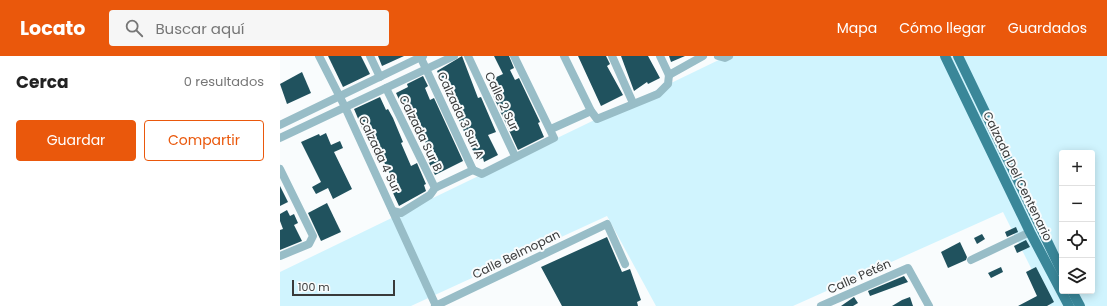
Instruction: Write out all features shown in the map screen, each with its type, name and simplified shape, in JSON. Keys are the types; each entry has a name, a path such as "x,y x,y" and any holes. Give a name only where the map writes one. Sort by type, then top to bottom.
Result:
{"main road":[{"name":"Calzada Del Centenario","path":"945,56 1030,232 1059,269"},
{"name":"Calzada Del Centenario","path":"958,56 1001,146 1049,257 1068,306"},
{"path":"990,150 1001,146"},
{"path":"1074,294 1080,306"}],"street":[{"name":"Calzada 4 Sur","path":"319,56 345,107 435,306"},
{"path":"370,56 380,77"},
{"path":"280,125 421,56"},
{"name":"Calzada 3 Sur A","path":"421,56 473,170"},
{"path":"280,138 454,56"},
{"name":"Calle 2 Sur","path":"468,56 514,156"},
{"path":"393,211 401,212 430,195 435,188 473,170 482,174 514,156 530,152 554,138 514,56"},
{"path":"564,56 591,111 597,119 658,94 668,84 669,75 660,56"},
{"path":"612,56 633,103"},
{"path":"669,75 703,56"},
{"name":"Calzada Sur B","path":"386,88 435,188"},
{"path":"551,130 591,111"},
{"path":"280,169 313,236 309,244 280,256"},
{"name":"Calle Belmopan","path":"435,306 607,224 625,264"},
{"path":"971,260 1030,232"},
{"name":"Calle Petén","path":"820,306 908,268 929,306"},
{"path":"1068,306 1080,306"}],"shaded area":[{"path":"727,56 1107,56 1107,306 1050,306 1003,212 793,306 656,306 607,216 411,306 280,306 280,272"}],"building":[{"path":"328,56 361,56 370,74 343,87"},
{"path":"378,56 404,56 382,66"},
{"path":"462,56 478,98 481,97 496,132 488,135 498,155 484,162 483,158 478,160 470,145 437,71"},
{"path":"494,56 509,56 514,68 510,70 515,80 519,78 540,122 538,123 544,137 518,150 489,87 492,85 490,80 503,74"},
{"path":"578,56 606,56 610,64 607,66 623,95 601,106"},
{"path":"621,56 648,56 660,78 648,84 647,82 634,91"},
{"path":"669,56 685,56 671,62"},
{"path":"302,72 311,93 287,104 280,84"},
{"path":"423,76 428,86 425,88 430,100 434,98 463,161 435,175 425,155 430,152 424,139 419,141 396,93 408,87 407,84"},
{"path":"380,97 386,110 388,109 393,118 403,142 401,143 411,166 417,163 426,184 424,185 426,191 399,206 393,193 398,190 384,162 379,164 374,155 372,151 377,148 370,133 365,135 354,109"},
{"path":"326,133 331,145 340,141 343,148 334,152 352,189 333,199 328,188 316,194 312,187 321,182 301,142 319,134 320,136"},
{"path":"280,186 288,202 280,206"},
{"path":"327,203 341,232 321,241 308,213"},
{"path":"287,210 290,216 294,214 298,223 294,225 302,241 280,250 280,230 283,229 280,221 280,214"},
{"path":"1016,227 1018,232 1007,237 1005,232"},
{"path":"982,234 985,239 977,244 974,238"},
{"path":"607,237 622,272 630,269 641,300 637,302 638,306 562,306 541,267"},
{"path":"1026,240 1030,247 1017,253 1014,246"},
{"path":"960,242 967,257 966,260 948,268 941,252"},
{"path":"1001,267 1003,272 991,278 988,273"},
{"path":"1036,267 1054,302 1047,306 1018,306 1037,296 1026,272"},
{"path":"904,276 908,282 870,296 868,291"},
{"path":"854,297 858,303 853,306 841,306"},
{"path":"910,297 913,306 892,306 902,300"}]}
